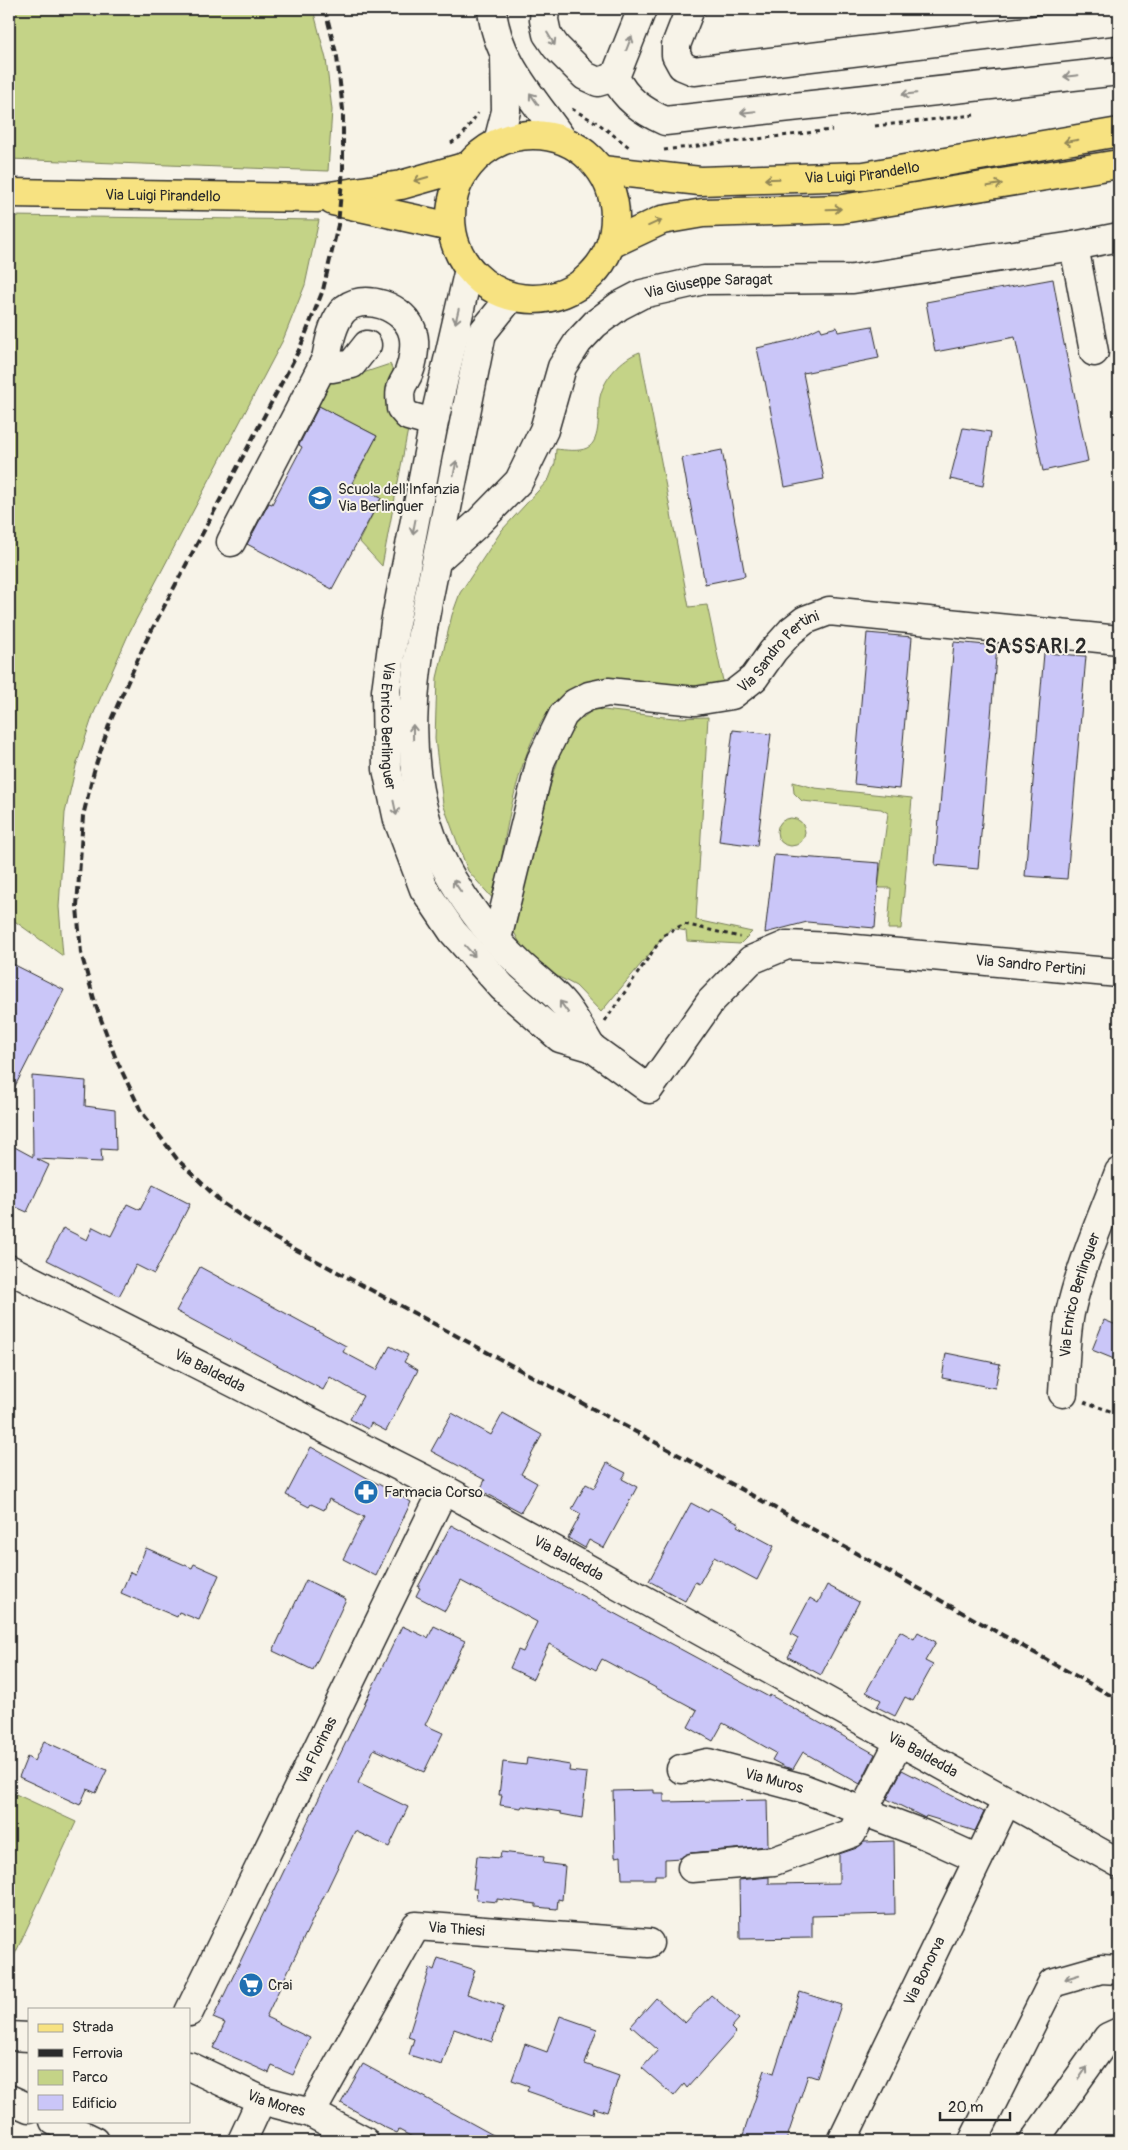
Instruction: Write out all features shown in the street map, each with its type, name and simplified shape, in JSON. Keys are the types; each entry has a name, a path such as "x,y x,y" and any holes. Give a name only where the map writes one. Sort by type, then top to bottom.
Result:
{"main road":[{"name":"Via Luigi Pirandello","path":"602,170 700,181 864,176 1119,132"},
{"path":"533,134 562,139 584,152 602,170 614,198 615,221 611,244 600,266 582,284 560,296 536,300 511,297 480,281 469,269 457,249 451,227 451,205 455,192 468,166 481,152 498,142 518,135 533,134"},
{"name":"Via Luigi Pirandello","path":"611,244 662,220 703,213 842,209 1119,164"},
{"name":"Via Luigi Pirandello","path":"9,192 317,198 401,185 468,166"},
{"name":"Via Luigi Pirandello","path":"317,198 451,227"}],"street":[{"path":"492,9 494,26 505,58 507,94 506,111 498,142"},
{"path":"545,9 544,20 547,34 556,47 585,76 598,82 616,77"},
{"path":"642,9 616,77 621,90 640,108 665,121 1119,71"},
{"path":"690,9 676,45 676,55 682,66 694,71 1119,20"},
{"path":"505,58 562,139"},
{"name":"Via Giuseppe Saragat","path":"437,560 462,538 519,481 544,430 562,367 578,342 595,324 620,306 642,294 704,280 853,279 1074,246 1119,237"},
{"path":"1074,246 1094,352"},
{"name":"Via Enrico Berlinguer","path":"469,269 435,417 395,623 386,691 387,769 398,820 424,889 453,932 556,1046 596,1037"},
{"name":"Via Enrico Berlinguer","path":"511,297 482,333 422,632 412,727 414,764 420,802 436,846 452,879 486,928 519,963 562,1002 648,1089"},
{"path":"231,542 326,359 334,327 343,310 368,301 396,309 414,333 410,371 401,389 401,408 408,416 426,421 435,417"},
{"path":"326,359 332,368 352,364 367,345"},
{"name":"Via Sandro Pertini","path":"497,939 541,760 563,715 588,696 608,692 695,701 732,695 754,678 773,651 791,632 805,620 829,611 1119,640"},
{"name":"Via Sandro Pertini","path":"648,1089 711,1001 751,960 787,945 833,947 1119,973"},
{"name":"Via Enrico Berlinguer","path":"1063,1393 1066,1341 1071,1312 1083,1269 1119,1172"},
{"name":"Via Baldedda","path":"9,1269 444,1489 1119,1863"},
{"name":"Via Florinas","path":"190,2010 444,1489"},
{"path":"692,1868 774,1861 852,1833 899,1742"},
{"name":"Via Muros","path":"681,1770 708,1763 802,1788 923,1834 978,1859"},
{"name":"Via Bonorva","path":"842,2141 1006,1802"},
{"name":"Via Thiesi","path":"311,2113 416,1926 649,1943"},
{"path":"973,2141 1052,1983 1101,1969 1119,1970"},
{"path":"9,2036 28,2037"},
{"path":"1034,2141 1115,2036"},
{"name":"Via Mores","path":"190,2066 261,2100 311,2113 364,2141"},
{"path":"9,2098 28,2108"},
{"path":"242,2141 261,2100"},
{"path":"56,2122 95,2141"}],"path":[{"path":"448,145 462,136 493,91 507,94"},
{"path":"596,1037 664,936 684,924 744,938"},
{"path":"1063,1393 1092,1406 1119,1414"}],"green space":[{"path":"9,9 313,9 326,59 332,110 328,171 9,159"},
{"path":"9,216 319,220 305,285 283,340 129,633 93,715 76,766 65,813 59,907 63,956 9,917"},
{"path":"640,352 689,607 707,605 723,681 707,688 689,689 626,680 574,690 552,707 538,728 516,786 495,901 468,871 443,804 435,739 437,678 452,615 460,593 502,530 549,479 555,463 556,449 580,450 592,444 597,432 599,403 605,383 620,364"},
{"path":"390,364 395,374 409,424 382,566 359,541 381,498 353,483 377,436 317,405 323,388 339,372 363,373"},
{"path":"594,709 674,718 708,717 696,920 752,932 740,944 687,941 686,931 671,928 601,1012 576,986 538,966 521,945 509,923 567,730"},
{"path":"793,782 815,788 912,798 901,929 888,929 891,888 878,888 888,813 881,809 802,801 794,793"},
{"path":"791,818 801,822 805,832 801,842 791,846 781,842 777,832 781,822"},
{"path":"9,1791 76,1822 9,1967"}],"building":[{"path":"1053,279 1061,329 1088,461 1043,471 1015,337 935,352 926,302"},
{"path":"872,326 879,358 803,373 824,479 785,487 757,348 793,340 820,327 822,331 837,327 838,332"},
{"path":"319,406 377,436 352,483 381,498 332,589 247,544 269,503 272,504 302,447 299,445"},
{"path":"963,428 991,432 983,486 950,479"},
{"path":"722,450 745,576 705,584 682,458"},
{"path":"867,633 912,637 899,789 854,784"},
{"path":"954,642 997,646 978,869 935,865"},
{"path":"1044,653 1086,656 1067,879 1025,876"},
{"path":"733,730 771,734 757,846 719,841"},
{"path":"774,855 880,863 875,928 807,922 765,933"},
{"path":"9,962 64,990 9,1098"},
{"path":"32,1076 86,1081 85,1106 115,1110 116,1150 101,1149 102,1162 37,1159 49,1165 27,1212 9,1204 9,1144 33,1157"},
{"path":"153,1185 190,1204 154,1274 136,1265 119,1296 47,1260 63,1228 87,1240 93,1227 111,1236 127,1204 140,1210"},
{"path":"200,1267 346,1346 343,1352 377,1370 390,1346 408,1355 404,1362 418,1370 386,1431 371,1423 368,1429 350,1419 363,1396 330,1377 323,1390 176,1311"},
{"path":"1104,1320 1119,1326 1119,1361 1092,1350"},
{"path":"946,1353 1000,1364 995,1388 942,1378"},
{"path":"452,1413 491,1435 503,1413 542,1435 521,1474 537,1483 521,1512 480,1490 485,1480 431,1451"},
{"path":"311,1447 411,1502 376,1576 343,1559 364,1517 329,1499 324,1510 311,1504 309,1507 286,1495"},
{"path":"607,1463 626,1473 622,1479 637,1487 604,1548 589,1540 585,1548 568,1538 581,1514 572,1509 586,1484 594,1488"},
{"path":"691,1503 708,1512 710,1508 739,1523 737,1526 774,1546 757,1580 714,1557 699,1584 695,1582 685,1601 649,1581"},
{"path":"451,1525 769,1697 770,1695 875,1754 860,1784 803,1752 793,1769 785,1767 772,1760 776,1753 723,1723 713,1741 688,1727 697,1710 602,1659 596,1670 549,1644 533,1679 510,1668 518,1650 523,1652 537,1622 461,1581 445,1611 416,1596 420,1588 418,1587"},
{"path":"146,1548 192,1568 194,1564 219,1575 199,1620 179,1612 177,1617 121,1593 130,1572 135,1574"},
{"path":"306,1580 346,1599 313,1670 273,1651"},
{"path":"827,1585 859,1602 821,1675 788,1657 798,1638 791,1634 810,1598 818,1603"},
{"path":"402,1626 428,1638 434,1626 465,1641 425,1725 443,1733 424,1772 374,1749 358,1783 408,1807 389,1847 355,1831 266,2017 310,2038 293,2075 272,2066 269,2073 213,2048 225,2023 213,2018"},
{"path":"900,1631 914,1639 918,1632 936,1642 925,1661 933,1665 913,1701 905,1697 895,1716 877,1707 881,1700 866,1692"},
{"path":"44,1741 107,1770 96,1793 87,1789 80,1805 19,1777 27,1757 34,1761"},
{"path":"527,1758 570,1765 569,1771 587,1773 582,1818 561,1814 561,1812 522,1806 521,1808 500,1805 502,1795 499,1795 503,1762 526,1765"},
{"path":"902,1770 984,1812 975,1831 926,1816 925,1818 887,1799"},
{"path":"654,1790 654,1793 664,1793 664,1802 767,1800 768,1846 690,1853 681,1858 665,1859 665,1875 655,1875 655,1879 622,1879 621,1856 615,1857 613,1791"},
{"path":"894,1841 895,1914 812,1916 812,1938 740,1939 739,1880 769,1877 769,1884 839,1883 839,1854 857,1848 864,1842"},
{"path":"501,1852 544,1857 543,1863 565,1866 562,1900 558,1899 557,1909 497,1899 497,1902 476,1900 477,1889 473,1889 477,1856 500,1858"},
{"path":"438,1958 475,1970 467,1994 504,2006 492,2042 454,2029 442,2065 409,2055 414,2039 408,2037 430,1968 434,1970"},
{"path":"800,1992 841,2005 817,2078 808,2075 786,2141 741,2141 765,2070 774,2073"},
{"path":"711,1995 739,2019 731,2028 736,2033 687,2088 684,2084 674,2096 642,2068 658,2050 631,2026 656,1998 685,2023"},
{"path":"560,2016 597,2029 585,2064 619,2076 607,2112 594,2108 593,2114 527,2091 529,2086 512,2080 525,2044 547,2052"},
{"path":"363,2064 504,2141 420,2141 399,2130 397,2133 386,2128 341,2103"}],"railway":[{"path":"325,9 337,57 343,110 343,169 338,225 323,290 300,348 146,641 110,722 94,771 83,816 77,907 81,953 96,1006 116,1059 141,1111 177,1159 222,1203 274,1238 705,1469 1119,1700"}],"place":[{"name":"Scuola dell'Infanzia Via Berlinguer","path":"320,498"},
{"name":"Farmacia Corso","path":"366,1492"},
{"name":"Crai","path":"251,1985"}],"district":[{"name":"SASSARI 2","path":"1036,646"}]}
